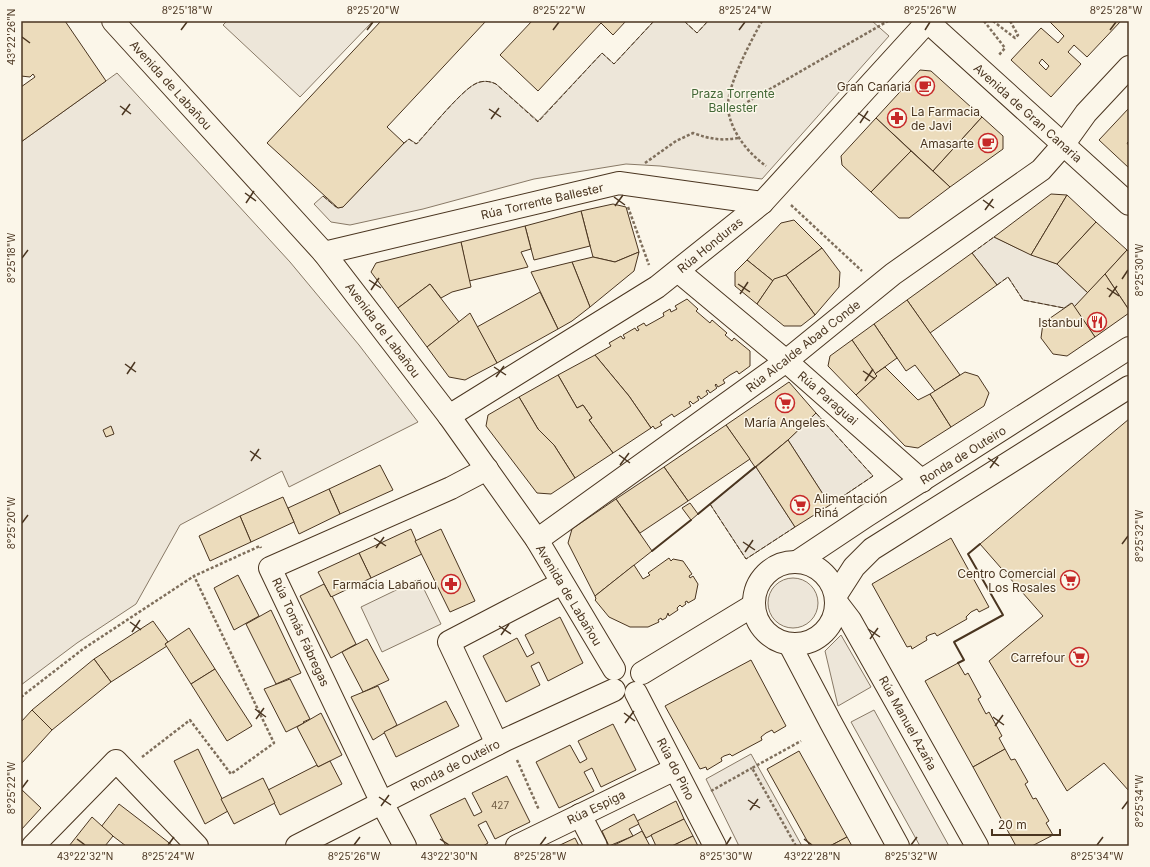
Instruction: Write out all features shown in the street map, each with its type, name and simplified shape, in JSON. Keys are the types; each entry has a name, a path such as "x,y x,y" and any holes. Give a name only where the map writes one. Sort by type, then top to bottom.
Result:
{"street":[{"name":"Avenida de Labañou","path":"113,21 324,253 449,416 537,540 614,679"},
{"name":"Avenida de Gran Canaria","path":"927,21 1129,204"},
{"name":"Rúa Honduras","path":"449,416 657,287 678,271 773,191 927,21"},
{"name":"Rúa Alcalde Abad Conde","path":"537,540 786,361 878,286 1041,170 1063,145 1086,113 1129,67"},
{"name":"Rúa Torrente Ballester","path":"324,253 619,183 773,191"},
{"name":"Rúa Paraguai","path":"678,271 786,361 922,481"},
{"name":"Ronda de Outeiro","path":"790,645 779,642 769,636 761,627 756,616 754,605 756,591 761,579 771,569 784,563 797,562 1129,348"},
{"path":"898,846 790,645 814,641 823,634 833,620 836,599 854,567 872,549 1129,386"},
{"name":"Rúa Tomás Fábregas","path":"382,803 270,568 451,488 486,469"},
{"path":"797,562 810,565 822,572 831,582 836,599"},
{"path":"502,741 449,642 562,583"},
{"name":"Rúa Manuel Azaña","path":"836,599 861,639 977,846"},
{"path":"614,679 622,695 754,605"},
{"name":"Ronda de Outeiro","path":"297,846 502,741 614,679 622,664 631,663 636,665 639,683"},
{"name":"Rúa do Pino","path":"639,683 675,768 715,846"},
{"path":"33,846 116,761 197,846"},
{"name":"Rúa Espiga","path":"517,846 675,768"},
{"path":"382,803 405,846"},
{"path":"580,815 596,846"}],"path":[{"path":"762,21 748,46 732,83 728,109 738,138 759,161 773,191 878,286"},
{"path":"730,112 888,21"},
{"path":"984,21 1005,48 999,55"},
{"path":"993,21 1016,38 1018,35 1010,21"},
{"path":"653,157 676,141 693,132 712,139 725,141 738,138"},
{"path":"619,183 657,287"},
{"path":"21,697 83,649 194,576 260,546 270,568"},
{"path":"124,770 190,720 230,774 274,743 194,576"},
{"path":"708,793 801,740"},
{"path":"502,741 549,830"},
{"path":"752,768 796,846"}],"green space":[{"path":"227,21 373,21 300,97 223,25"},
{"name":"Praza Torrente Ballester","path":"654,21 684,21 697,33 708,21 872,21 889,36 762,179 660,166 626,164 534,179 423,209 350,225 331,222 314,204 323,196 337,208 343,207 404,143 409,139 417,144 462,94 480,82 486,81 496,84 538,121 602,53 614,64"},
{"path":"117,73 290,262 359,345 418,422 289,487 282,471 180,525 136,604 77,643 21,685 21,142"},
{"path":"994,237 1057,264 1088,293 1074,307 1071,303 1064,308 1023,300 1008,277 997,285 972,253"},
{"path":"816,413 873,476 830,505 788,440"},
{"path":"756,467 795,527 746,559 710,504"},
{"path":"793,578 807,582 814,589 818,603 814,617 807,624 793,628 779,624 772,617 768,603 772,589 779,582"},
{"path":"419,579 441,624 382,652 361,607"},
{"path":"841,635 871,687 838,706 825,651"},
{"path":"874,710 949,846 920,846 851,722"},
{"path":"751,754 802,846 739,846 706,779"}],"building":[{"path":"21,21 65,21 106,81 21,142 21,87 35,77 33,74 30,77 21,76"},
{"path":"381,21 486,21 387,127 404,143 343,207 338,208 267,143"},
{"path":"532,21 626,21 613,35 601,23 538,91 500,55"},
{"path":"1049,21 1121,21 1087,57 1074,45 1068,52 1081,64 1051,97 1011,60 1041,28 1058,43 1064,36","holes":["1042,59 1049,66 1046,70 1039,63"]},
{"path":"920,70 931,71 982,117 933,171 876,118"},
{"path":"1129,108 1129,141 1127,143 1129,146 1129,168 1099,140"},
{"path":"982,117 1003,136 1003,149 950,187 933,171"},
{"path":"876,118 911,151 871,192 842,165 841,156"},
{"path":"911,151 950,187 909,218 899,218 871,192"},
{"path":"1051,194 1067,195 1031,255 994,237"},
{"path":"1067,195 1096,222 1057,264 1031,255"},
{"path":"613,204 626,207 639,252 615,262 593,257 581,211"},
{"path":"581,211 590,246 534,260 525,226"},
{"path":"794,220 822,248 786,275 773,281 747,260 781,223"},
{"path":"1096,222 1127,250 1088,293 1057,264"},
{"path":"525,226 531,249 521,252 528,267 469,281 461,242"},
{"path":"461,242 471,287 452,292 441,298 430,284 398,308 371,272 376,263"},
{"path":"822,248 840,272 839,287 815,315 786,275"},
{"path":"1127,250 1129,252 1129,310 1105,274"},
{"path":"639,252 634,271 590,307 572,262 593,257 615,262"},
{"path":"972,253 997,285 930,333 907,300"},
{"path":"747,260 773,281 757,304 735,286 735,272"},
{"path":"572,262 590,307 572,321 558,329 531,272"},
{"path":"1105,274 1129,310 1129,313 1095,337 1074,307"},
{"path":"786,275 815,315 801,326 784,326 757,304 774,279"},
{"path":"430,284 459,322 427,347 398,308"},
{"path":"540,292 558,329 497,363 477,327"},
{"path":"687,299 698,309 696,311 710,323 712,320 727,333 725,335 732,341 734,338 750,351 750,366 739,374 737,371 730,375 723,380 725,383 718,387 716,384 715,385 717,388 710,393 708,390 706,391 708,394 701,399 699,396 697,397 699,400 693,404 690,401 689,403 691,406 674,417 672,414 660,422 662,425 655,429 653,426 651,428 629,396 595,355 611,346 609,343 621,336 623,339 625,338 623,335 635,328 637,331 639,330 637,327 644,323 646,326 664,316 663,313 670,309 671,312 677,309 675,306"},
{"path":"907,300 960,375 935,391 915,365 906,371 874,324"},
{"path":"1072,303 1095,337 1067,356 1053,354 1041,338 1043,323"},
{"path":"470,313 497,363 465,380 449,377 427,347"},
{"path":"874,324 897,358 875,374 852,340"},
{"path":"852,340 877,376 856,395 828,366 830,356"},
{"path":"595,355 629,396 651,428 613,453 589,420 592,418 583,405 577,408 558,375"},
{"path":"885,367 918,400 930,394 951,427 918,448 905,446 856,395 877,376 875,374"},
{"path":"965,372 978,376 989,393 984,406 951,427 930,394"},
{"path":"558,375 577,408 583,405 592,418 589,420 613,453 575,478 554,445 538,429 519,397"},
{"path":"789,382 816,413 788,440 755,467 726,425"},
{"path":"519,397 538,429 554,445 575,478 551,494 537,493 486,426 488,415"},
{"name":"Centro Comercial Los Rosales","path":"1129,419 1129,791 1104,763 1067,791 989,661 1043,616 980,544"},
{"path":"726,425 750,459 688,501 664,467"},
{"path":"111,426 114,434 106,437 103,430"},
{"path":"788,440 830,505 795,527 756,467"},
{"path":"380,465 393,490 340,514 329,489"},
{"path":"664,467 688,501 640,533 616,499"},
{"path":"329,489 340,514 299,534 288,508"},
{"path":"283,497 294,522 251,542 240,516"},
{"path":"616,499 652,551 595,596 568,543 572,529"},
{"path":"690,503 698,514 691,520 682,508"},
{"path":"240,516 251,542 210,561 199,536"},
{"path":"411,529 422,554 371,578 359,553"},
{"path":"441,529 475,601 450,612 415,541"},
{"path":"951,538 989,607 979,612 977,609 971,612 966,617 967,619 937,636 935,633 929,635 926,637 927,640 912,649 911,646 907,647 872,584"},
{"path":"359,553 371,578 331,597 318,572"},
{"path":"669,558 671,561 673,559 683,561 692,574 689,576 690,578 693,576 698,584 695,599 688,603 687,601 685,602 686,604 682,607 680,605 677,608 678,610 669,616 668,613 666,618 662,620 661,618 658,620 659,622 648,627 630,627 609,617 595,600 595,596 634,565 643,579 650,575 648,573"},
{"path":"238,575 259,616 234,630 214,588"},
{"path":"324,584 331,597 332,596 356,644 331,658 300,596"},
{"path":"271,610 301,673 276,684 246,624"},
{"path":"560,617 583,663 548,681 539,662 531,666 540,685 506,702 483,656 517,638 527,657 534,653 525,635"},
{"path":"153,621 168,642 165,644 167,646 111,682 94,659"},
{"path":"189,628 215,669 191,684 165,644"},
{"path":"367,639 389,680 363,692 342,652"},
{"path":"94,659 111,682 52,730 32,710"},
{"path":"751,660 786,726 774,733 772,730 766,733 761,737 762,740 732,756 730,754 724,756 721,758 722,761 707,770 706,767 700,769 665,706"},
{"path":"958,663 965,675 968,673 981,697 978,699 986,714 989,712 1002,736 999,738 1005,749 973,767 925,681"},
{"path":"215,669 252,726 227,741 191,684"},
{"path":"290,679 310,719 286,732 264,689"},
{"path":"378,686 397,725 373,740 351,697"},
{"path":"446,701 459,726 396,757 384,732"},
{"path":"32,710 52,730 21,764 21,722"},
{"path":"321,713 342,755 318,767 297,727"},
{"path":"613,724 636,770 601,787 592,768 584,772 594,791 559,808 536,762 570,745 580,763 587,759 578,741"},
{"path":"198,749 228,811 205,824 174,761"},
{"path":"1005,749 1011,760 1015,759 1028,782 1025,784 1033,799 1036,798 1049,821 1046,823 1053,835 1032,846 1016,846 973,767"},
{"path":"799,751 847,837 830,846 810,846 767,769"},
{"path":"330,761 342,784 280,815 268,790 317,765 318,767"},
{"path":"507,776 530,822 495,839 486,821 478,825 488,843 483,846 446,846 430,815 465,798 474,816 482,812 472,793"},
{"path":"263,778 275,803 234,824 221,799"},
{"path":"21,789 41,808 21,830"},
{"path":"676,801 684,819 646,838 637,821"},
{"path":"119,804 173,846 126,846 101,827"},
{"path":"634,814 639,824 629,829 633,836 609,846 602,831"},
{"path":"92,817 113,836 105,846 69,846"},
{"path":"684,819 693,836 672,846 656,846 651,835"},
{"path":"642,831 650,846 612,846 633,836"},
{"path":"693,836 698,846 672,846"},
{"path":"847,837 852,846 830,846"},
{"path":"575,838 579,846 558,846"}],"fence":[{"path":"403,144 409,139 416,144 462,94 475,84 483,81 496,84 538,122 602,53 614,64 654,21"},
{"path":"684,21 697,33 708,21"},
{"path":"323,196 336,207"},
{"path":"972,253 994,237"},
{"path":"997,285 1008,277 1023,300 1064,308"},
{"path":"816,413 873,476 830,505"},
{"path":"710,504 746,559 795,527"}],"wall":[{"path":"698,514 755,467"},
{"path":"652,551 691,520"},
{"path":"958,663 964,660 954,642 1003,615 968,554 980,544"}],"place":[{"name":"Gran Canaria","path":"925,86"},
{"name":"La Farmacia de Javi","path":"897,118"},
{"name":"Amasarte","path":"988,143"},
{"name":"Istanbul","path":"1097,322"},
{"name":"María Angeles","path":"785,403"},
{"name":"Alimentación Riná","path":"800,505"},
{"name":"Centro Comercial Los Rosales","path":"1070,580"},
{"name":"Farmacia Labañou","path":"451,584"},
{"name":"Carrefour","path":"1079,657"}]}
